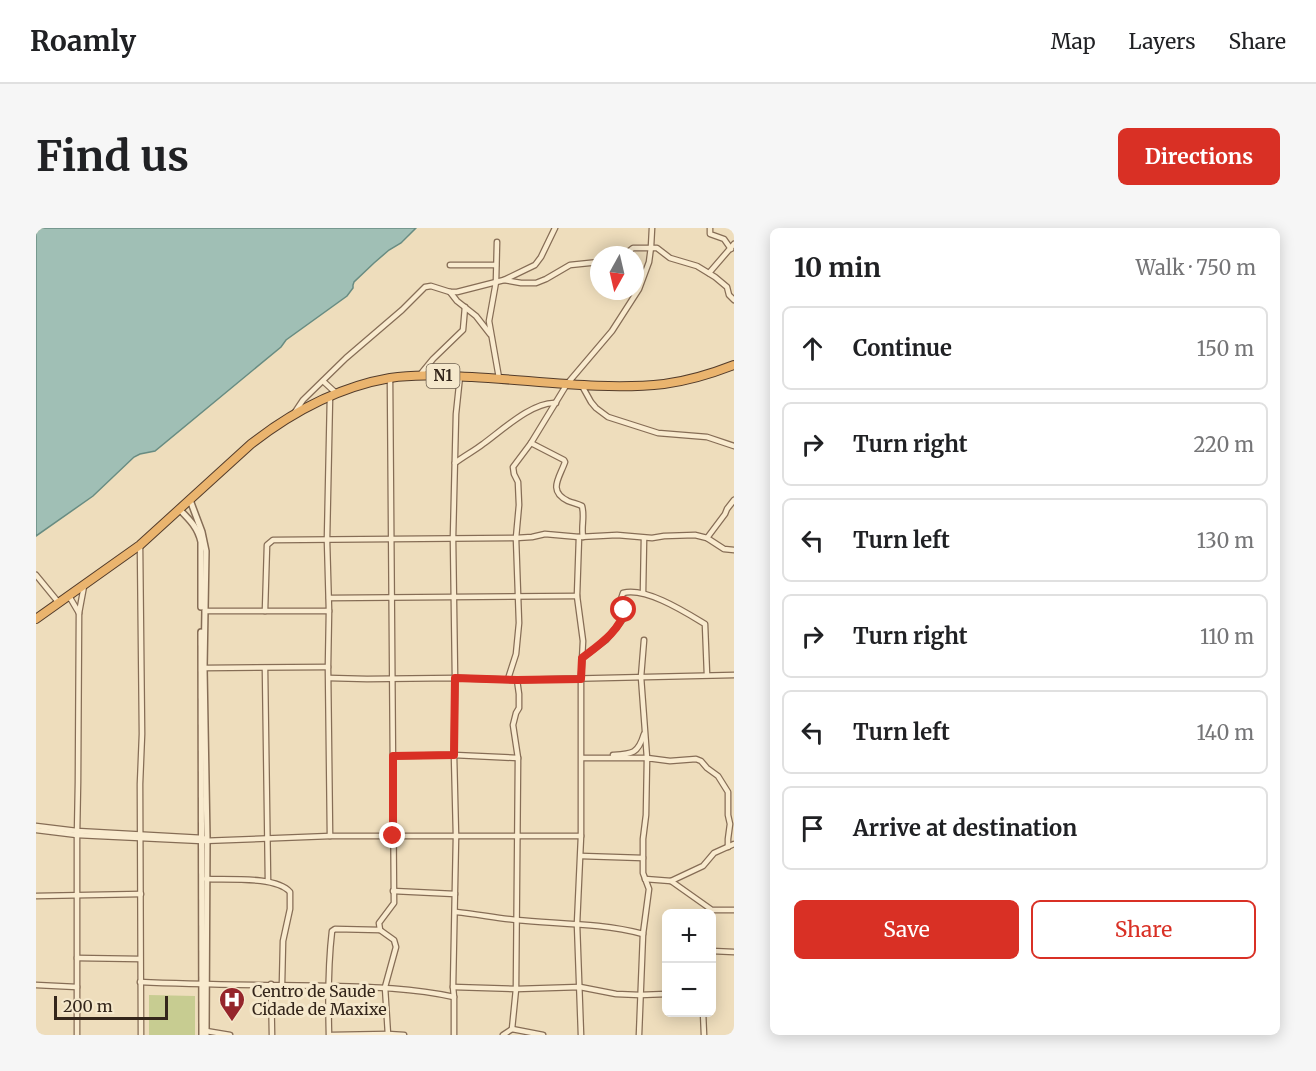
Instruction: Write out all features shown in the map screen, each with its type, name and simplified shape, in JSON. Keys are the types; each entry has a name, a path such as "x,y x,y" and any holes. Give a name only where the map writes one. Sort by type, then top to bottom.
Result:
{"highway":[{"name":"N1","path":"36,619 140,545 251,444 294,413 333,395 366,383 419,375 499,378 567,384 628,386 665,384 692,379 734,365"}],"street":[{"path":"294,413 303,400 346,358 425,287 431,286 457,292 504,280 535,265 555,228"},
{"path":"508,679 518,644 519,623 516,538 519,505 518,482 513,468 531,444 567,384 612,332 632,302 644,278 651,247 652,228"},
{"path":"709,273 732,247 724,239 710,234 710,228"},
{"path":"497,242 496,282 490,313 490,334 499,378"},
{"path":"644,247 660,250 670,258 697,266 709,273 727,287 729,295 734,300"},
{"path":"504,280 536,283 570,265 590,263"},
{"path":"450,265 496,265"},
{"path":"727,287 734,284"},
{"path":"450,292 457,301 476,316 490,334"},
{"path":"419,375 463,330 465,307"},
{"path":"454,1035 456,836 453,538 456,414 460,376"},
{"path":"380,930 379,923 393,903 390,378"},
{"path":"323,381 333,395 327,540 330,836"},
{"path":"580,384 596,408 608,417 657,433 707,437 734,446"},
{"path":"455,463 506,425 544,403 556,403"},
{"path":"531,444 564,460 555,486 565,500 582,506 584,514 577,596 582,641 581,856 577,924 581,1035"},
{"path":"707,538 734,500"},
{"path":"185,505 202,532 206,544 204,985"},
{"path":"185,505 201,542 206,840 205,1034 230,1035"},
{"path":"265,611 267,545 273,540 516,538 545,534 581,537 617,535 644,538 695,535 707,538 724,549 734,550"},
{"path":"643,593 644,538"},
{"path":"140,545 141,1035"},
{"path":"36,575 59,603"},
{"path":"77,1035 79,612 84,586"},
{"path":"582,658 606,640 622,619 623,593 643,593 666,602 705,624 707,675"},
{"path":"69,596 79,612"},
{"path":"329,598 577,596"},
{"path":"205,611 329,611"},
{"path":"639,1035 643,934 649,889 643,873 647,758 641,677 644,640"},
{"path":"204,668 328,668"},
{"path":"265,668 268,881"},
{"path":"329,678 517,680 734,675"},
{"path":"510,1032 516,989 518,758 513,725 519,708 517,680"},
{"path":"600,758 632,753 637,750 641,744 645,725"},
{"path":"393,756 454,755 518,758"},
{"path":"582,758 647,758 670,761 696,759 718,776 728,792 730,824 728,839 731,845 714,854 703,866 671,881 645,879"},
{"path":"36,828 77,833 206,840 330,836 581,836"},
{"path":"581,856 643,858"},
{"path":"206,879 268,881 290,892 290,909 283,941 282,984"},
{"path":"671,881 712,910 734,910"},
{"path":"393,891 455,894"},
{"path":"36,896 141,894"},
{"path":"456,912 516,920 577,924 643,934"},
{"path":"388,1034 385,987 396,947 392,938 380,930 333,929 328,986 330,1035 404,1035"},
{"path":"716,951 734,952"},
{"path":"78,958 140,959"},
{"path":"140,982 385,987 454,997"},
{"path":"271,984 272,1035"},
{"path":"36,985 77,987"},
{"path":"453,987 516,989 580,987 616,994 662,994"},
{"path":"703,1017 704,1035"},
{"path":"503,1035 510,1032 543,1035"}],"green space":[{"path":"149,995 195,996 195,1035 149,1035"}],"water":[{"path":"36,228 416,228 354,282 347,296 286,340 281,347 155,451 134,457 93,496 36,536"}],"place":[{"name":"Centro de Saude Cidade de Maxixe","path":"232,1023"}],"route":[{"path":"393,836 393,756 454,755 455,678 581,679 582,658 606,640 622,619 624,610"}]}
